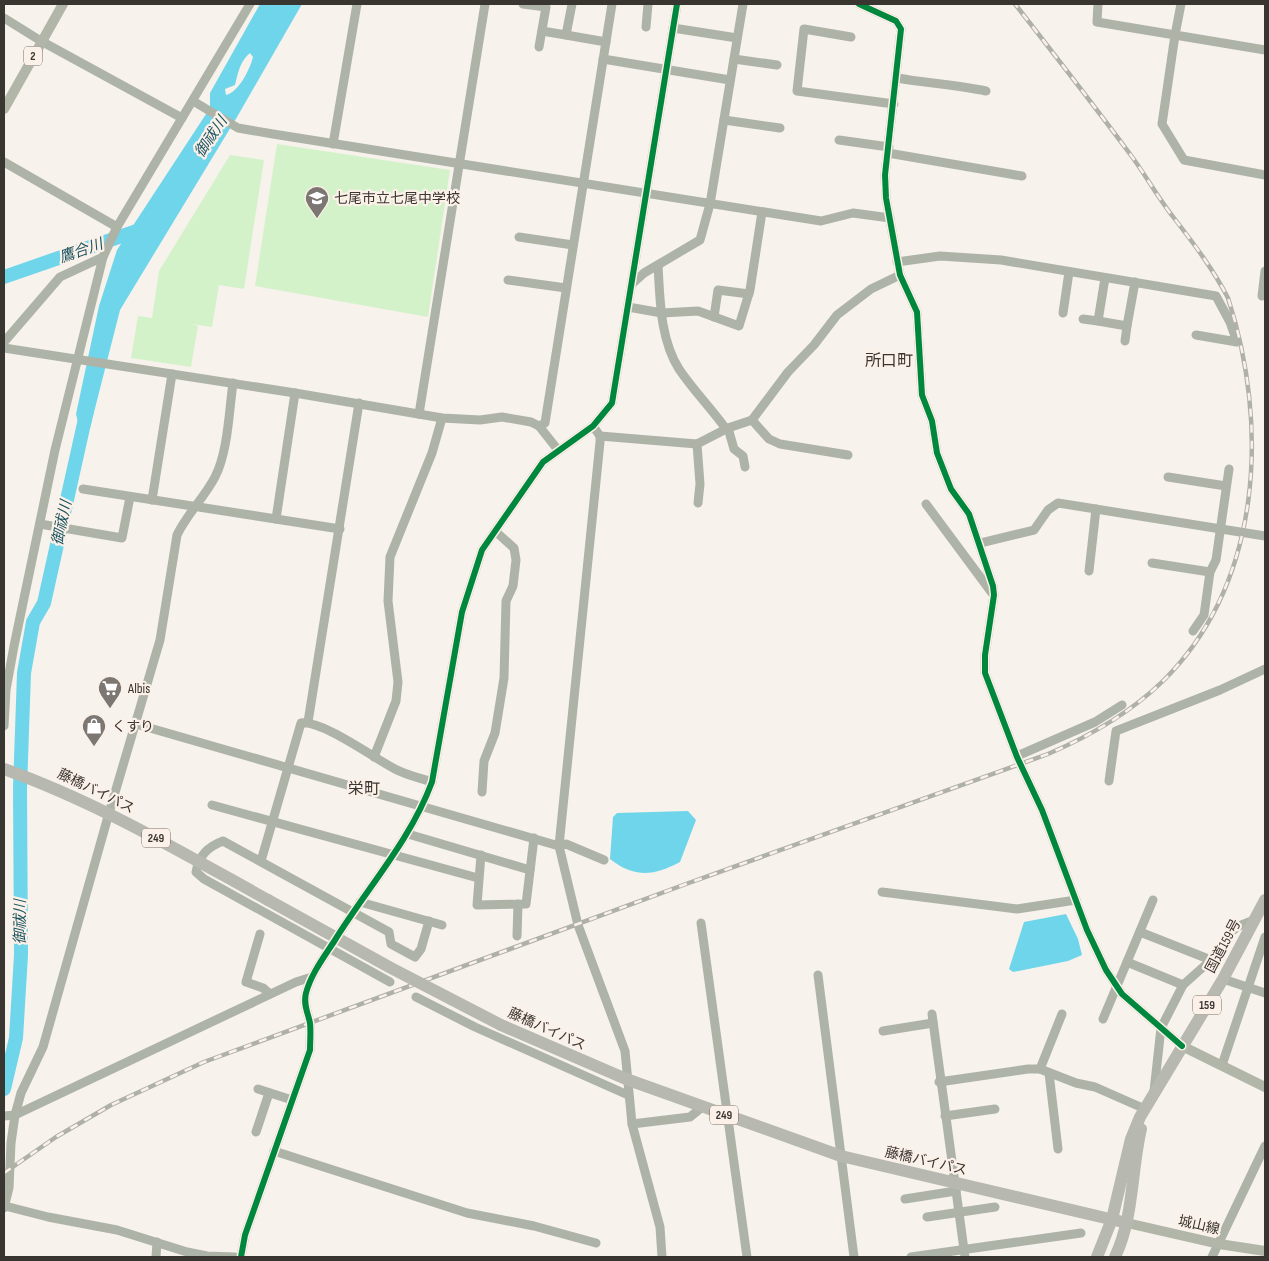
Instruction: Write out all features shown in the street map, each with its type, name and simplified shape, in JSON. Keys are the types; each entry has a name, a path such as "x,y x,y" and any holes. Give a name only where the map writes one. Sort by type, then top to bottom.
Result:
{"highway":[{"name":"藤橋バイパス","path":"5,769 41,782 109,812 391,968 501,1025 626,1079 701,1108 841,1156 956,1187 1112,1219"},
{"name":"国道159号","path":"1112,1219 1130,1139 1154,1093 1223,979 1264,904"},
{"name":"国道159号","path":"1127,1223 1145,1109"},
{"name":"249","path":"1112,1219 1127,1223"},
{"name":"159","path":"1097,1257 1112,1219"},
{"name":"159","path":"1115,1257 1123,1240 1127,1223"}],"main road":[{"name":"2","path":"4,109 63,4"},
{"path":"1182,1046 1265,1087"},
{"name":"城山線","path":"1127,1223 1218,1244 1265,1250"}],"street":[{"path":"4,726 5,690 55,450 80,361 104,255 116,229 250,4"},
{"path":"333,144 357,4"},
{"path":"419,414 485,4"},
{"path":"523,4 546,6 539,48"},
{"path":"566,35 572,4"},
{"path":"539,426 545,423 612,4"},
{"path":"646,27 648,4"},
{"path":"252,1257 241,1257 246,1235 310,1050 310,1024 305,1005 306,994 312,977 329,949 408,834 423,806 432,782 462,612 482,550 544,462 593,426 612,403 677,4"},
{"path":"632,284 644,273 700,240 710,204 743,4"},
{"path":"859,4 896,21 901,29 885,175 890,218 900,275 917,312 922,395 932,421 937,453 945,478 969,514 980,543 994,595 985,655 985,673 1017,756 1042,810 1097,952 1122,994 1182,1046"},
{"path":"1098,4 1097,22 1265,50"},
{"path":"1181,4 1162,124 1184,160 1265,175"},
{"path":"4,18 182,118"},
{"path":"673,28 737,38"},
{"path":"851,37 804,29 797,91 894,104"},
{"path":"542,31 606,42"},
{"path":"603,59 666,71 730,80"},
{"path":"734,59 777,65"},
{"path":"897,78 937,85 947,83 986,91"},
{"path":"193,101 238,128 333,144 825,222 853,213 890,218"},
{"path":"724,120 780,128"},
{"path":"839,140 1022,176"},
{"path":"4,162 116,229"},
{"path":"628,307 662,313 690,309 739,326 749,294 762,212"},
{"path":"519,237 573,245"},
{"path":"4,342 60,277 104,255"},
{"path":"897,262 940,256 1001,260 1216,296 1230,322 1237,342 1196,335"},
{"path":"658,265 662,313 669,349 678,368 727,429 734,449 743,456 745,467"},
{"path":"1262,296 1265,271"},
{"path":"1063,313 1069,272"},
{"path":"600,436 697,444 727,429 752,420 788,372 814,345 837,315 871,289 900,275"},
{"path":"1098,321 1104,278"},
{"path":"508,280 566,288"},
{"path":"1125,340 1135,282"},
{"path":"714,317 718,290 749,294"},
{"path":"1083,319 1127,326"},
{"path":"4,348 359,403 442,418 480,420 502,417 531,422 539,426 558,450"},
{"path":"152,500 172,374"},
{"path":"233,383 222,461 215,477 184,521 177,535 160,640 109,812 44,1047 21,1093 15,1115 11,1143 9,1188 4,1207 117,1230 207,1256 235,1257"},
{"path":"276,519 295,393"},
{"path":"308,722 359,403"},
{"path":"374,757 396,701 398,682 388,600 390,558 432,453 442,418"},
{"path":"752,420 768,439 780,444 848,455"},
{"path":"593,426 600,436 558,846 578,925 625,1051 626,1079 632,1124 660,1227 662,1257"},
{"path":"697,444 700,484 698,503"},
{"path":"1193,631 1204,615 1210,572 1216,560 1221,536 1219,530 1229,468"},
{"path":"1168,477 1226,486"},
{"path":"84,489 340,529"},
{"path":"40,524 122,538 130,497"},
{"path":"980,543 1034,530 1048,510 1058,503 1265,536"},
{"path":"926,504 994,595"},
{"path":"1089,571 1096,509"},
{"path":"482,792 484,761 495,733 504,678 506,601 513,586 516,560 514,548 495,531"},
{"path":"1152,563 1210,572"},
{"path":"1109,781 1116,731 1220,690 1265,669"},
{"path":"1017,756 1095,722 1122,705"},
{"path":"261,862 301,723 308,722 396,770 432,782"},
{"path":"136,724 558,846 566,844 604,860"},
{"path":"212,805 478,878"},
{"path":"408,834 530,870"},
{"path":"481,855 477,904 526,904 534,838"},
{"path":"390,982 204,879 196,872 198,862 210,846 223,841 389,932 390,944 415,957 421,949 429,921"},
{"path":"882,892 1017,908 1076,900"},
{"path":"1103,1019 1153,900"},
{"path":"360,902 442,925"},
{"path":"517,936 518,904"},
{"path":"1154,1093 1160,1028 1184,985 1211,960 1231,932 1239,926 1254,920"},
{"path":"702,923 726,1116 747,1257"},
{"path":"1140,932 1211,960"},
{"path":"260,934 246,982 263,988 270,994"},
{"path":"1222,1065 1250,988 1265,937"},
{"path":"1127,962 1184,985"},
{"path":"818,974 854,1257"},
{"path":"4,1116 15,1115 270,994 312,977"},
{"path":"1223,979 1265,993"},
{"path":"416,997 475,1027 628,1095"},
{"path":"1040,1069 1062,1014"},
{"path":"883,1031 932,1019 965,1254"},
{"path":"940,1082 1040,1069 1095,1088 1145,1109"},
{"path":"1049,1073 1058,1149"},
{"path":"258,1089 292,1100"},
{"path":"256,1132 269,1093"},
{"path":"632,1124 690,1118 701,1108"},
{"path":"945,1116 995,1109"},
{"path":"1212,1257 1265,1146"},
{"path":"274,1151 467,1213 534,1226 596,1243"},
{"path":"905,1199 956,1187"},
{"path":"927,1217 995,1208"},
{"path":"911,1257 965,1254 1081,1233"},
{"path":"156,1257 157,1242"}],"green space":[{"path":"277,144 450,170 428,317 255,286"},
{"path":"230,155 264,160 244,289 219,285 212,327 192,324 198,326 191,367 131,358 138,316 152,318 159,271"}],"water":[{"path":"260,4 286,4 282,12 283,16 289,12 293,4 302,4 237,117 120,310 90,428 79,426 76,414 99,306 117,250 210,108 210,93","holes":["250,53 253,57 247,74 239,85 226,95 225,89 235,85 244,60"]},
{"path":"688,811 696,820 680,862 671,867 644,873 627,869 610,859 613,817 617,813"},
{"path":"1066,914 1078,939 1082,955 1068,961 1013,972 1009,969 1024,922"}],"waterway":[{"name":"御祓川","path":"274,29 288,4"},
{"name":"鷹合川","path":"4,277 142,229"},
{"name":"御祓川","path":"4,1089 16,1038 21,955 20,788 24,673 33,622 44,603 87,410"}],"railway":[{"path":"4,1173 56,1137 111,1105 204,1062 686,884 1048,754 1079,740 1109,723 1163,681 1196,641 1221,597 1238,550 1248,500 1252,448 1249,397 1241,347 1228,298 1210,267 1162,202 1130,154 1015,4"}],"cycle path":[{"path":"241,1257 245,1235 310,1050 310,1023 305,1001 308,986 322,959 400,844 423,804 432,782 462,612 482,550 543,462 593,426 612,403 677,4"},
{"path":"859,4 896,21 901,29 885,175 886,198 900,275 917,312 922,395 932,421 937,453 951,489 969,514 993,586 994,595 985,655 985,673 1017,757 1042,810 1087,930 1106,970 1122,994 1182,1046"}],"place":[{"name":"七尾市立七尾中学校","path":"317,219"},
{"name":"Albis","path":"110,709"},
{"name":"くすり","path":"94,747"}],"district":[{"name":"所口町","path":"889,361"},
{"name":"栄町","path":"364,789"}]}
